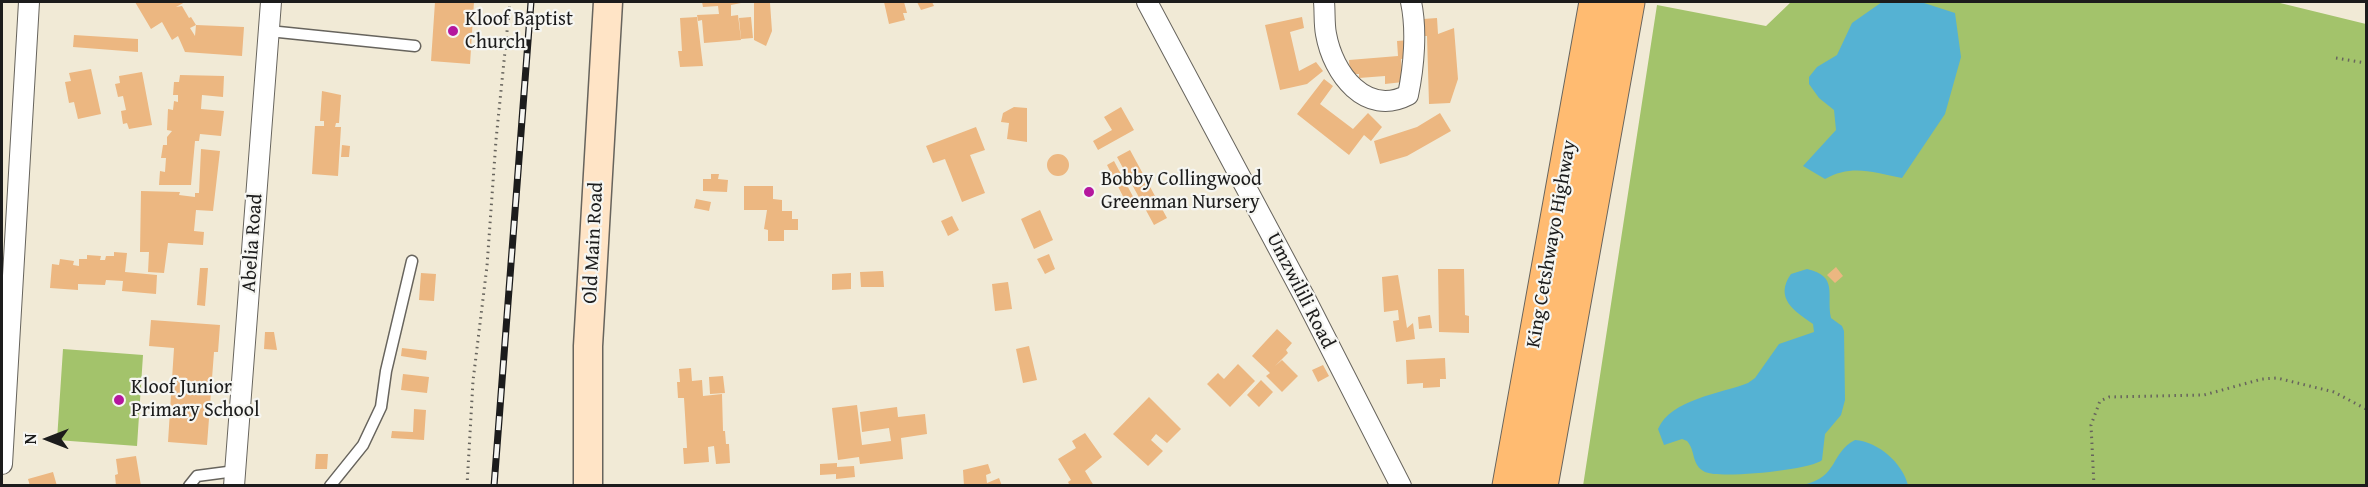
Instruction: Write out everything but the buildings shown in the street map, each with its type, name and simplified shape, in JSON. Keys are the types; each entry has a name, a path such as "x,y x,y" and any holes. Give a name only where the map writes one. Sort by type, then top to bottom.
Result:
{"highway":[{"path":"1570,145 1584,2"},
{"name":"King Cetshwayo Highway","path":"1509,486 1596,2"},
{"name":"King Cetshwayo Highway","path":"1540,486 1628,2"}],"street":[{"path":"2,464 29,2"},
{"name":"Abelia Road","path":"235,478 271,2"},
{"name":"Old Main Road","path":"588,486 588,346 608,2"},
{"name":"Umzwilili Road","path":"1147,2 1300,288 1401,486"},
{"path":"1324,2 1326,36 1342,75 1362,97 1384,103 1408,95 1412,75 1413,13 1411,2"}],"lane":[{"path":"269,31 415,46"},
{"path":"330,486 363,445 381,407 386,371 412,261"},
{"path":"189,486 197,476 235,478"}],"path":[{"path":"467,486 473,381 487,266 496,140 510,2"},
{"path":"2336,58 2367,63"},
{"path":"2094,486 2091,425 2100,401 2109,397 2204,395 2262,379 2277,378 2334,392 2367,409"}],"green space":[{"path":"1791,2 2276,2 2366,24 2366,485 1583,486 1657,5 1766,26"},
{"path":"63,349 143,355 137,446 57,440"}],"water":[{"path":"1882,2 1921,2 1955,13 1961,57 1945,114 1902,178 1853,171 1835,174 1825,179 1803,166 1836,130 1834,110 1819,98 1809,84 1809,77 1817,67 1837,55 1852,23"},
{"path":"1807,269 1824,276 1829,288 1831,318 1842,326 1844,331 1845,400 1841,415 1825,434 1822,460 1801,467 1765,472 1714,474 1705,472 1698,466 1687,441 1682,439 1664,445 1658,429 1664,419 1685,404 1748,383 1755,378 1779,344 1814,332 1813,324 1793,309 1785,297 1786,283 1791,274"},
{"path":"1855,440 1881,449 1901,469 1908,485 1803,485 1815,481 1829,471 1841,451"}],"railway":[{"path":"494,486 531,2"}],"place":[{"name":"Kloof Baptist Church","path":"453,31"},
{"name":"Bobby Collingwood Greenman Nursery","path":"1089,192"},
{"name":"Kloof Junior Primary School","path":"119,400"}]}
